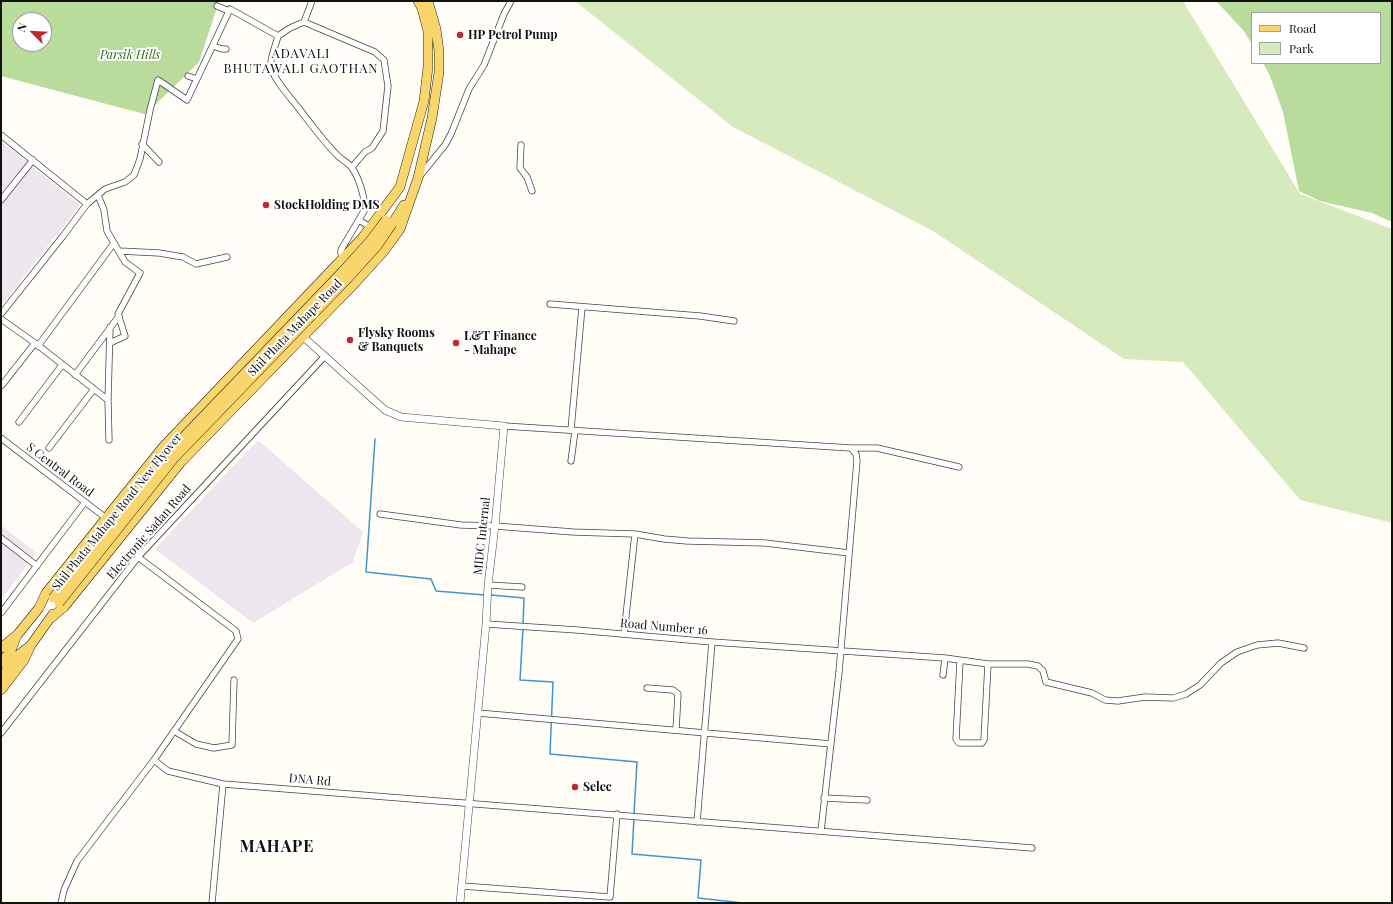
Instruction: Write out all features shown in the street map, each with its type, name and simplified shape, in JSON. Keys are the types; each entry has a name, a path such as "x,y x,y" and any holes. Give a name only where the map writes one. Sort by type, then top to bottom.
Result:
{"main road":[{"name":"Shil Phata Mahape Road","path":"39,608 46,593 163,447 286,320 363,237 400,187 424,101 428,67 428,32 422,8 418,1"},
{"name":"Shil Phata Mahape Road","path":"51,618 64,607 181,462 304,337 384,251 400,229 418,178 432,118 438,72 439,51 436,30 428,1"},
{"name":"Shil Phata Mahape Road New Flyover","path":"389,222 400,187"},
{"name":"Shil Phata Mahape Road New Flyover","path":"51,618 56,600 169,452 389,222 412,192"},
{"name":"Shil Phata Mahape Road New Flyover","path":"39,608 56,600"},
{"path":"1,648 18,634 39,608"},
{"path":"1,690 24,660 31,645 51,618"},
{"path":"1,677 14,653 18,634"},
{"path":"1,663 14,653 31,645"}],"street":[{"path":"312,1 304,22 290,28 278,36 272,57 271,67 278,82 338,156 352,168 362,191 365,204 364,211 341,250 343,258 361,276"},
{"path":"418,178 445,145 451,134 469,89 484,65 504,14 512,1"},
{"path":"217,6 229,12"},
{"path":"1,314 87,204 105,189 125,182 134,175 140,159 142,144 158,80 187,100 230,9 278,36"},
{"path":"304,22 375,52 384,60 388,86 383,131 372,148 365,152 352,168"},
{"path":"213,46 226,49"},
{"path":"188,76 197,80"},
{"path":"1,135 87,204"},
{"path":"142,144 159,162"},
{"path":"521,145 520,168 532,191"},
{"path":"1,200 33,160"},
{"path":"98,195 104,210 107,231 125,262 140,273 118,314 125,336 110,343"},
{"path":"359,220 370,227"},
{"path":"2,385 37,345 114,242"},
{"path":"120,251 159,253 183,257 196,264 227,257"},
{"path":"550,304 700,316 734,321"},
{"path":"572,461 582,307"},
{"path":"75,375 119,316"},
{"path":"1,319 108,400"},
{"path":"286,320 386,410 401,417 504,426 851,448 878,448 958,467"},
{"path":"110,327 108,400 110,440"},
{"name":"Electronic Sadan Road","path":"1,733 138,557 325,356"},
{"path":"18,422 62,365"},
{"path":"49,448 94,389"},
{"name":"MIDC Internal","path":"460,903 486,624 488,585 504,426"},
{"name":"S Central Road","path":"1,438 106,518"},
{"path":"821,831 841,651 850,553 857,461 856,454 851,448"},
{"path":"1,613 85,502"},
{"path":"380,514 461,525 573,532 635,534 672,540 765,543 850,553"},
{"path":"624,634 635,534"},
{"path":"1,538 37,566"},
{"path":"61,903 64,890 76,861 154,760 238,639 236,631 138,557"},
{"path":"488,585 522,588"},
{"name":"Road Number 16","path":"486,624 712,642 945,658 988,664 1028,664 1038,666 1043,671 1046,682 1092,693 1105,700 1118,701 1145,697 1173,698 1186,694 1200,685 1221,663 1237,652 1257,645 1278,643 1304,648"},
{"path":"697,822 712,642"},
{"path":"943,675 945,658"},
{"path":"960,661 956,739 959,743 982,743 984,740 988,664"},
{"path":"174,731 196,744 214,748 232,745 234,680"},
{"path":"647,688 673,690 678,694 676,730"},
{"path":"478,713 831,744"},
{"name":"DNA Rd","path":"154,760 168,772 222,784 619,814 697,822 1032,848"},
{"path":"212,903 222,784"},
{"path":"824,798 867,800"},
{"path":"462,886 610,897 619,814"}],"shaded area":[{"path":"1,141 80,205 1,306"},
{"path":"258,440 363,532 353,562 253,623 155,549"},
{"path":"1,525 36,553 1,600"}],"green space":[{"name":"Parsik Hills","path":"1,1 219,1 199,62 150,110 148,115 1,76"},
{"path":"575,1 1183,1 1300,194 1392,229 1392,523 1300,500 1183,362 1124,359 933,231 733,127"},
{"path":"1216,1 1392,1 1392,222 1372,213 1320,201 1299,191 1283,112 1270,76 1264,64 1381,64 1381,12 1251,12 1251,42 1243,30"}],"waterway":[{"path":"375,439 366,572 431,579 436,591 485,595"},
{"path":"491,595 524,598 523,624"},
{"path":"523,628 520,680 553,682 550,754 637,762 634,814"},
{"path":"634,818 632,854 701,860 698,898 743,903"}],"place":[{"name":"HP Petrol Pump","path":"460,35"},
{"name":"StockHolding DMS","path":"266,205"},
{"name":"Flysky Rooms & Banquets","path":"350,340"},
{"name":"L&T Finance - Mahape","path":"456,343"},
{"name":"Selec","path":"575,787"}],"district":[{"name":"ADAVALI BHUTAWALI GAOTHAN","path":"301,62"},
{"name":"MAHAPE","path":"277,847"}]}
